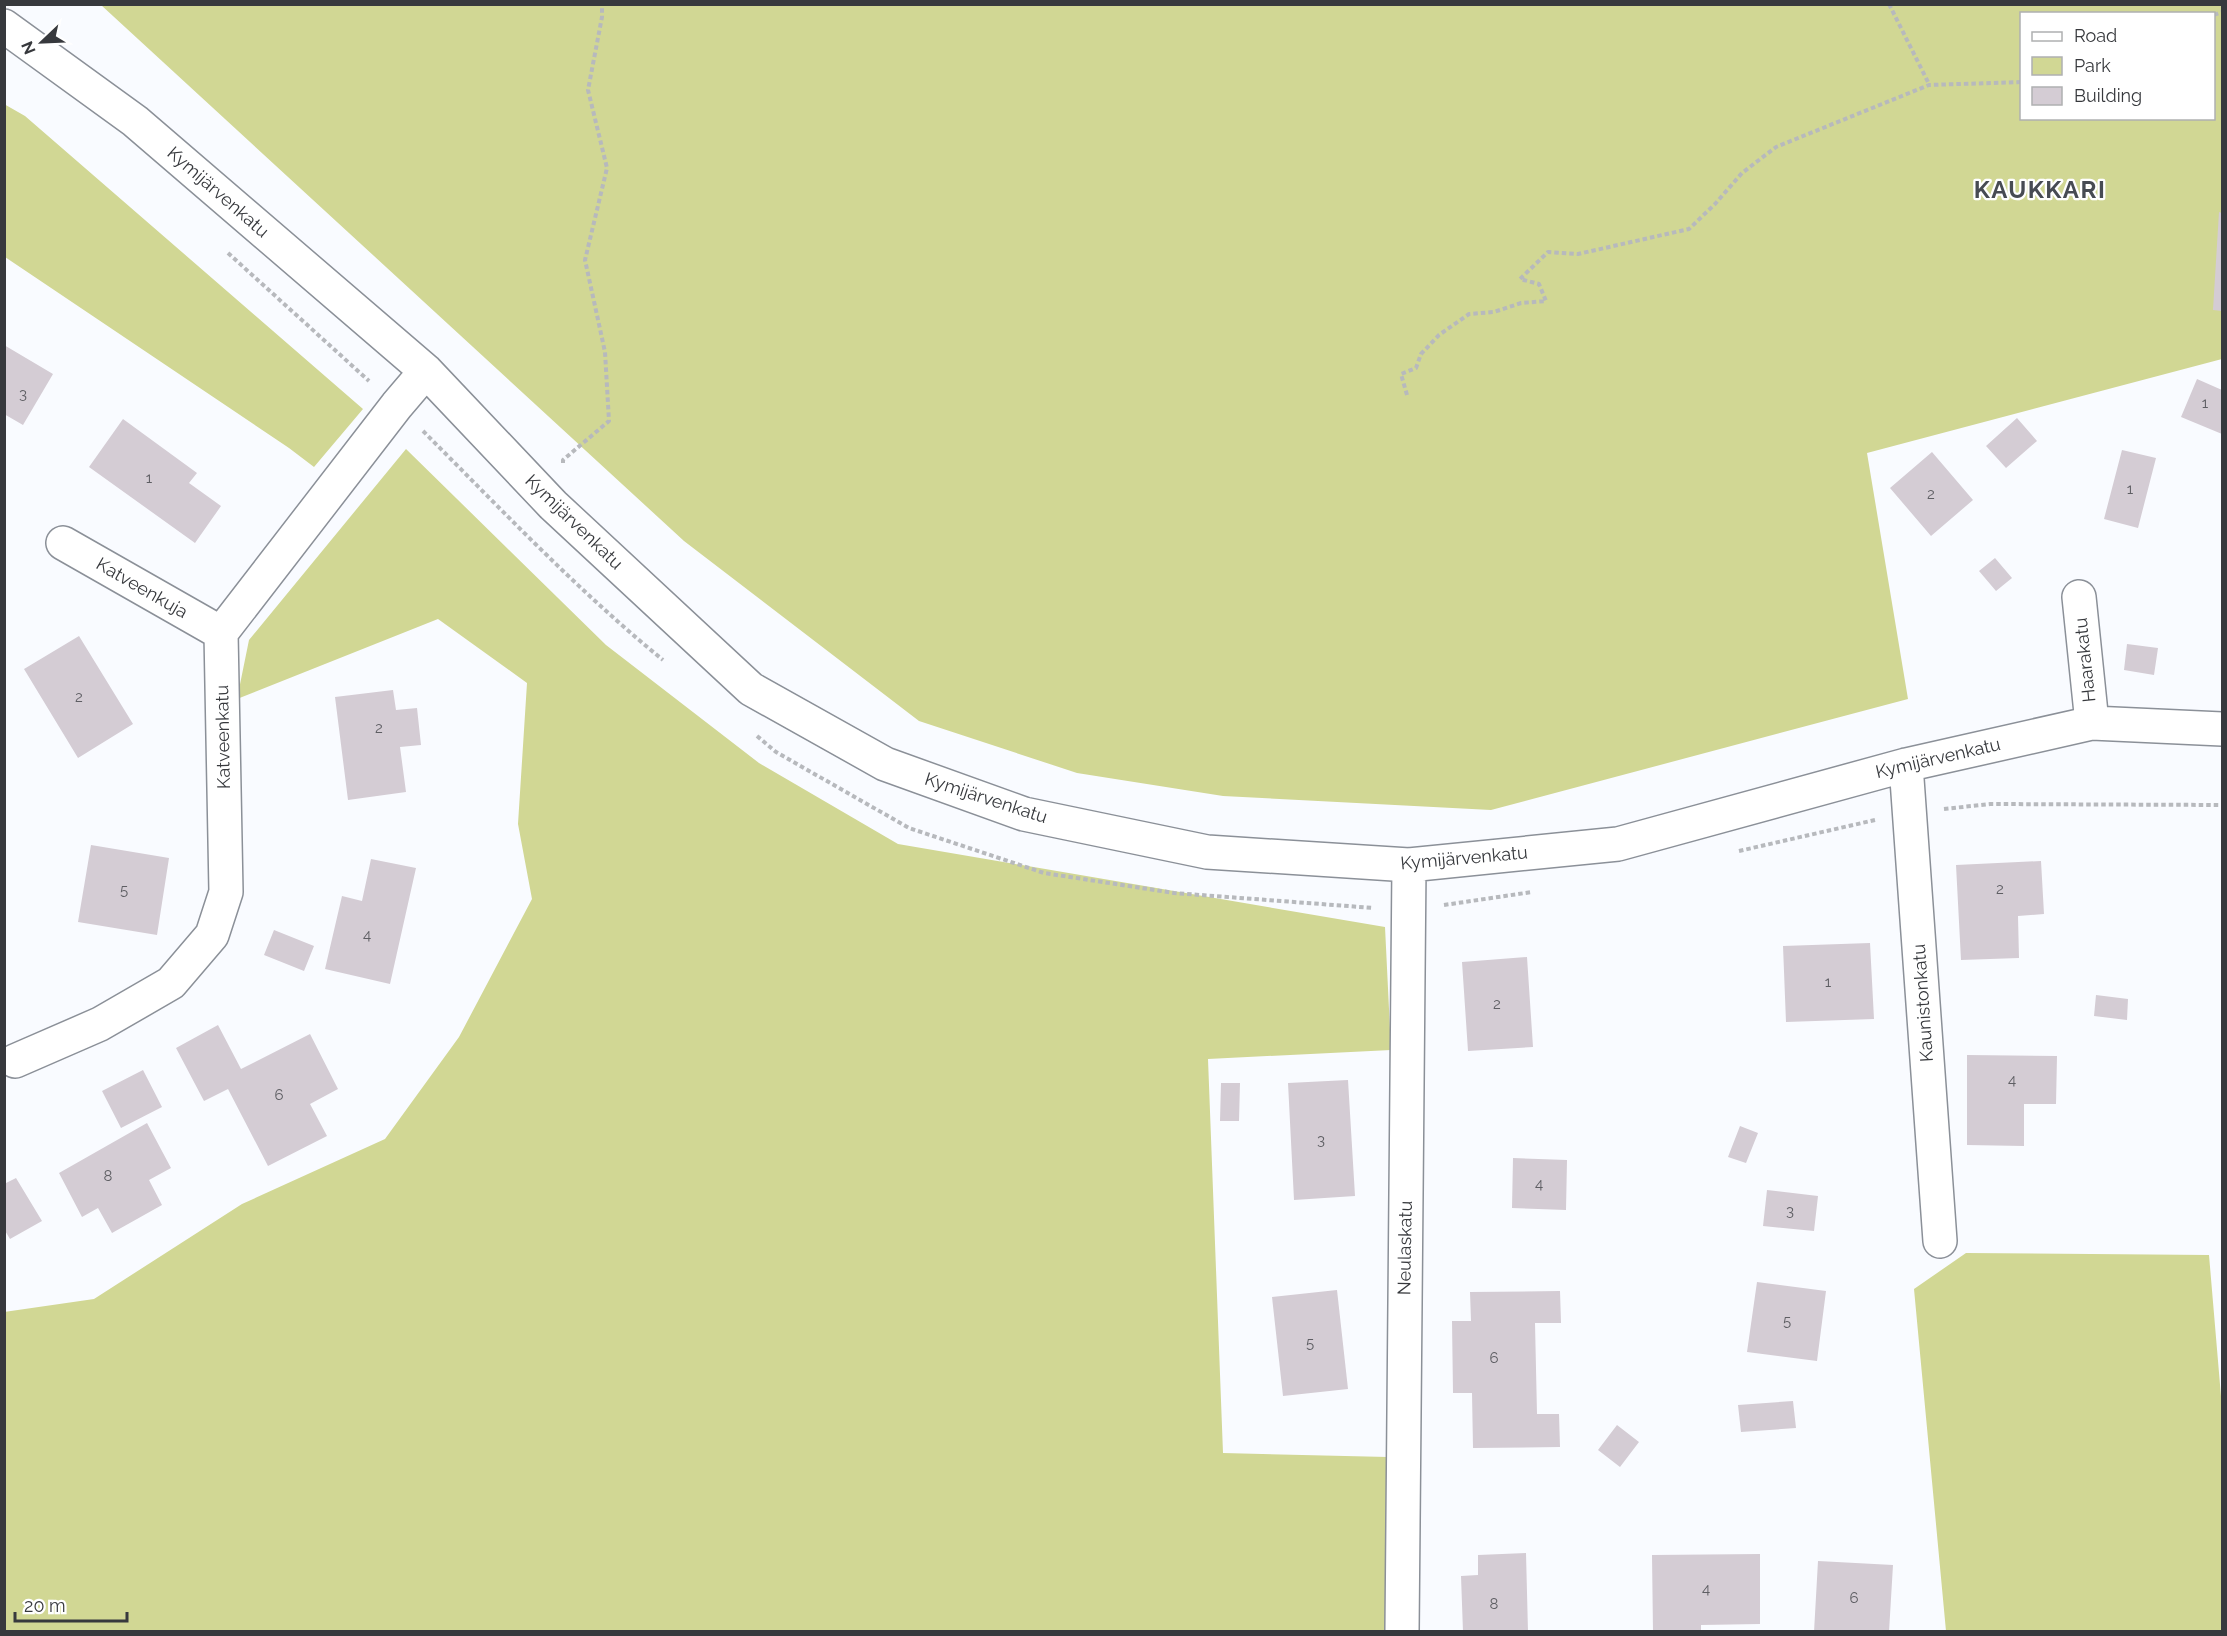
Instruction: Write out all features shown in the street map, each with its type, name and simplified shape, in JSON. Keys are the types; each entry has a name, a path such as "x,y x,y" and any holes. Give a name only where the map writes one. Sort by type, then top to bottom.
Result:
{"street":[{"name":"Kymijärvenkatu","path":"4,26 135,121 426,371 553,505 751,689 885,764 1024,814 1207,852 1409,865 1618,843 1906,765 2092,723 2223,729"},
{"path":"221,633 397,405 426,371"},
{"name":"Katveenkuja","path":"63,543 221,633"},
{"name":"Haarakatu","path":"2079,597 2092,723"},
{"name":"Katveenkatu","path":"15,1061 100,1024 171,982 212,935 226,892 221,633"},
{"name":"Kaunistonkatu","path":"1906,765 1940,1241"},
{"name":"Neulaskatu","path":"1402,1632 1409,865"}],"path":[{"path":"526,535 553,505 563,460 609,421 605,352 585,260 606,168 588,90 602,17 602,4"},
{"path":"1889,4 1929,85"},
{"path":"1407,395 1401,374 1416,368 1421,354 1439,335 1469,314 1494,312 1521,303 1546,301 1539,284 1520,279 1548,252 1578,254 1689,229 1742,173 1776,147 1929,85 2020,82"},
{"path":"222,247 397,405 526,535 621,626 667,663"},
{"path":"749,730 776,752 909,828 1044,873 1174,893 1408,910 1536,891"},
{"path":"1736,852 1909,812 1990,804 2223,805"}],"green space":[{"path":"101,5 2222,5 2222,359 1867,453 1908,699 1491,810 1223,796 1077,773 919,721 684,541"},
{"path":"4,104 25,116 363,409 314,467 5,257"},
{"path":"406,449 606,645 759,763 898,844 1385,927 1391,1050 1208,1059 1223,1453 1388,1457 1385,1631 5,1631 4,1312 94,1299 242,1204 385,1139 459,1037 532,899 518,824 527,683 438,619 237,699 249,640"},
{"path":"1966,1253 2209,1255 2222,1408 2222,1631 1946,1631 1914,1289"}],"building":[{"path":"2219,212 2222,213 2222,311 2213,310"},
{"path":"4,345 53,374 23,425 4,414"},
{"path":"2197,379 2222,390 2222,434 2181,417"},
{"path":"2017,418 2037,441 2006,468 1986,446"},
{"path":"123,419 197,473 189,483 221,506 195,543 89,467"},
{"path":"2122,450 2156,458 2138,528 2104,519"},
{"path":"1932,452 1973,500 1931,536 1890,488"},
{"path":"1995,558 2012,578 1996,591 1979,571"},
{"path":"79,636 133,724 78,758 24,669"},
{"path":"2127,644 2158,648 2154,675 2124,670"},
{"path":"393,690 396,710 417,708 421,745 400,747 406,792 348,800 335,697"},
{"path":"91,845 169,858 157,935 78,922"},
{"path":"371,859 416,868 390,984 325,969 342,896 362,901"},
{"path":"2041,861 2044,914 2018,916 2019,958 1961,960 1956,865"},
{"path":"274,930 314,946 304,971 264,955"},
{"path":"1870,943 1874,1019 1786,1022 1783,946"},
{"path":"1527,957 1533,1047 1468,1051 1462,962"},
{"path":"2096,995 2128,999 2127,1020 2094,1016"},
{"path":"218,1025 241,1069 310,1034 338,1089 310,1104 327,1136 268,1166 228,1089 204,1101 176,1048"},
{"path":"1967,1055 2057,1056 2056,1104 2024,1104 2024,1146 1967,1145"},
{"path":"143,1070 162,1107 121,1128 102,1091"},
{"path":"1348,1080 1355,1196 1294,1200 1288,1083"},
{"path":"1221,1083 1240,1083 1239,1121 1220,1121"},
{"path":"147,1123 171,1168 149,1180 162,1205 112,1233 98,1208 82,1217 59,1173"},
{"path":"1740,1126 1758,1133 1746,1163 1728,1157"},
{"path":"1513,1158 1567,1160 1566,1210 1512,1208"},
{"path":"16,1178 42,1221 10,1239 4,1229 4,1184"},
{"path":"1767,1190 1818,1196 1814,1231 1763,1226"},
{"path":"1757,1282 1826,1291 1817,1361 1747,1352"},
{"path":"1337,1290 1348,1389 1283,1396 1272,1297"},
{"path":"1560,1291 1561,1323 1535,1323 1537,1414 1559,1414 1560,1447 1473,1448 1472,1393 1453,1393 1452,1321 1471,1321 1470,1292"},
{"path":"1793,1401 1796,1428 1741,1432 1738,1405"},
{"path":"1617,1425 1639,1442 1620,1467 1598,1450"},
{"path":"1526,1553 1528,1632 1463,1632 1461,1576 1478,1575 1478,1555"},
{"path":"1760,1554 1760,1624 1701,1625 1701,1632 1653,1632 1652,1555"},
{"path":"1818,1561 1893,1565 1889,1632 1814,1632"}],"district":[{"name":"KAUKKARI","path":"2040,190"}]}
